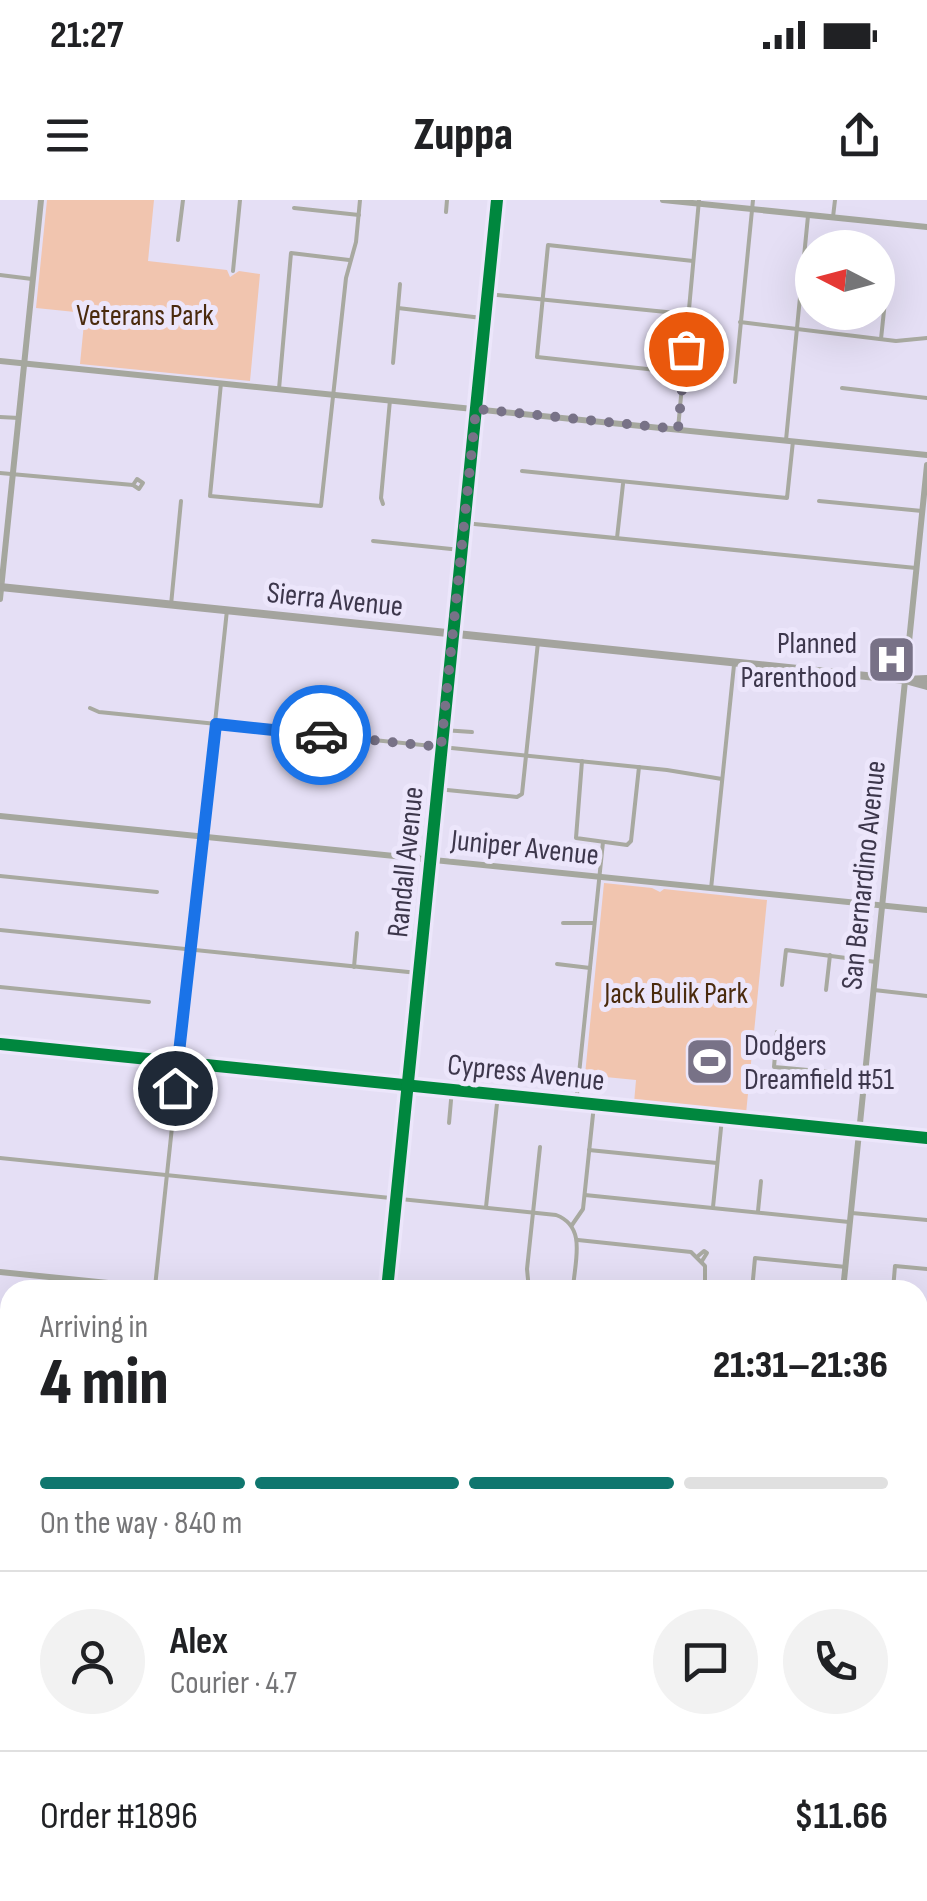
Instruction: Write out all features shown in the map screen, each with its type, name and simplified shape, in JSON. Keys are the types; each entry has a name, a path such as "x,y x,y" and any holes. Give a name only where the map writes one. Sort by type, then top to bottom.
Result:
{"main road":[{"name":"Sierra Avenue","path":"1,587 927,683"}],"street":[{"path":"0,599 40,200"},
{"path":"178,240 183,200"},
{"path":"232,271 240,200"},
{"path":"221,383 210,496 322,506 360,200"},
{"path":"446,212 447,200"},
{"name":"Randall Avenue","path":"388,1280 497,200"},
{"path":"663,200 753,204 808,215 927,227"},
{"path":"834,217 835,200"},
{"path":"678,429 699,202"},
{"path":"735,382 753,204"},
{"path":"294,208 358,215"},
{"path":"807,230 808,215"},
{"path":"684,373 537,357 548,246 693,261"},
{"path":"278,389 290,254 350,260"},
{"path":"0,275 32,278"},
{"path":"393,363 400,284"},
{"path":"487,294 688,314"},
{"path":"398,308 485,318"},
{"path":"740,322 795,328"},
{"path":"522,471 787,498 797,330"},
{"path":"812,330 881,339 927,338"},
{"path":"881,339 882,330"},
{"path":"0,361 927,455"},
{"path":"842,388 927,398"},
{"path":"383,504 390,400"},
{"path":"0,416 19,418"},
{"name":"San Bernardino Avenue","path":"844,1280 927,465"},
{"path":"0,473 133,485"},
{"path":"617,538 623,482"},
{"path":"819,500 922,511"},
{"path":"171,605 181,501"},
{"path":"464,523 916,568"},
{"path":"373,541 461,550"},
{"path":"156,1280 226,610"},
{"path":"437,789 517,797 522,792 538,642"},
{"path":"711,889 734,662"},
{"path":"90,708 98,712 639,767 722,780"},
{"path":"443,730 472,732"},
{"path":"582,761 575,836 580,840 627,845 631,842 639,767"},
{"name":"Juniper Avenue","path":"0,816 927,910"},
{"path":"576,1103 603,842"},
{"path":"0,876 157,892"},
{"path":"563,923 594,923"},
{"path":"0,930 418,973"},
{"path":"354,967 357,932"},
{"path":"782,985 786,950 876,962"},
{"path":"826,990 830,955"},
{"path":"557,964 590,968"},
{"path":"0,987 150,1002"},
{"path":"874,990 927,996"},
{"path":"777,1032 774,1067 865,1076"},
{"name":"Cypress Avenue","path":"0,1044 927,1138"},
{"path":"448,1123 452,1090"},
{"path":"486,1208 498,1094"},
{"path":"572,1225 582,1214 594,1104"},
{"path":"713,1207 722,1116"},
{"path":"528,1280 540,1146"},
{"path":"589,1150 717,1163"},
{"path":"0,1158 560,1216 572,1225 578,1240 574,1280"},
{"path":"758,1212 760,1181"},
{"path":"585,1195 802,1217 927,1220"},
{"path":"802,1217 803,1208"},
{"path":"578,1240 685,1250 700,1259 706,1280"},
{"path":"753,1280 755,1258 846,1267"},
{"path":"894,1280 895,1266 927,1269"},
{"path":"0,1272 73,1280"}],"green space":[{"name":"Veterans Park","path":"47,200 154,200 148,261 227,270 230,277 239,271 260,274 250,381 80,364 85,313 36,308"},
{"name":"Jack Bulik Park","path":"604,883 660,892 664,889 767,900 746,1114 634,1103 636,1080 585,1075"}],"cycle path":[{"path":"388,1280 497,200"},
{"path":"0,1044 927,1138"}],"way so far":[{"path":"321,735 441,747 476,409 678,429 686,349"}],"place":[{"name":"Planned Parenthood","path":"892,660"},
{"name":"Dodgers Dreamfield #51","path":"709,1062"}],"route":[{"path":"175,1088 216,724 321,735"}]}
